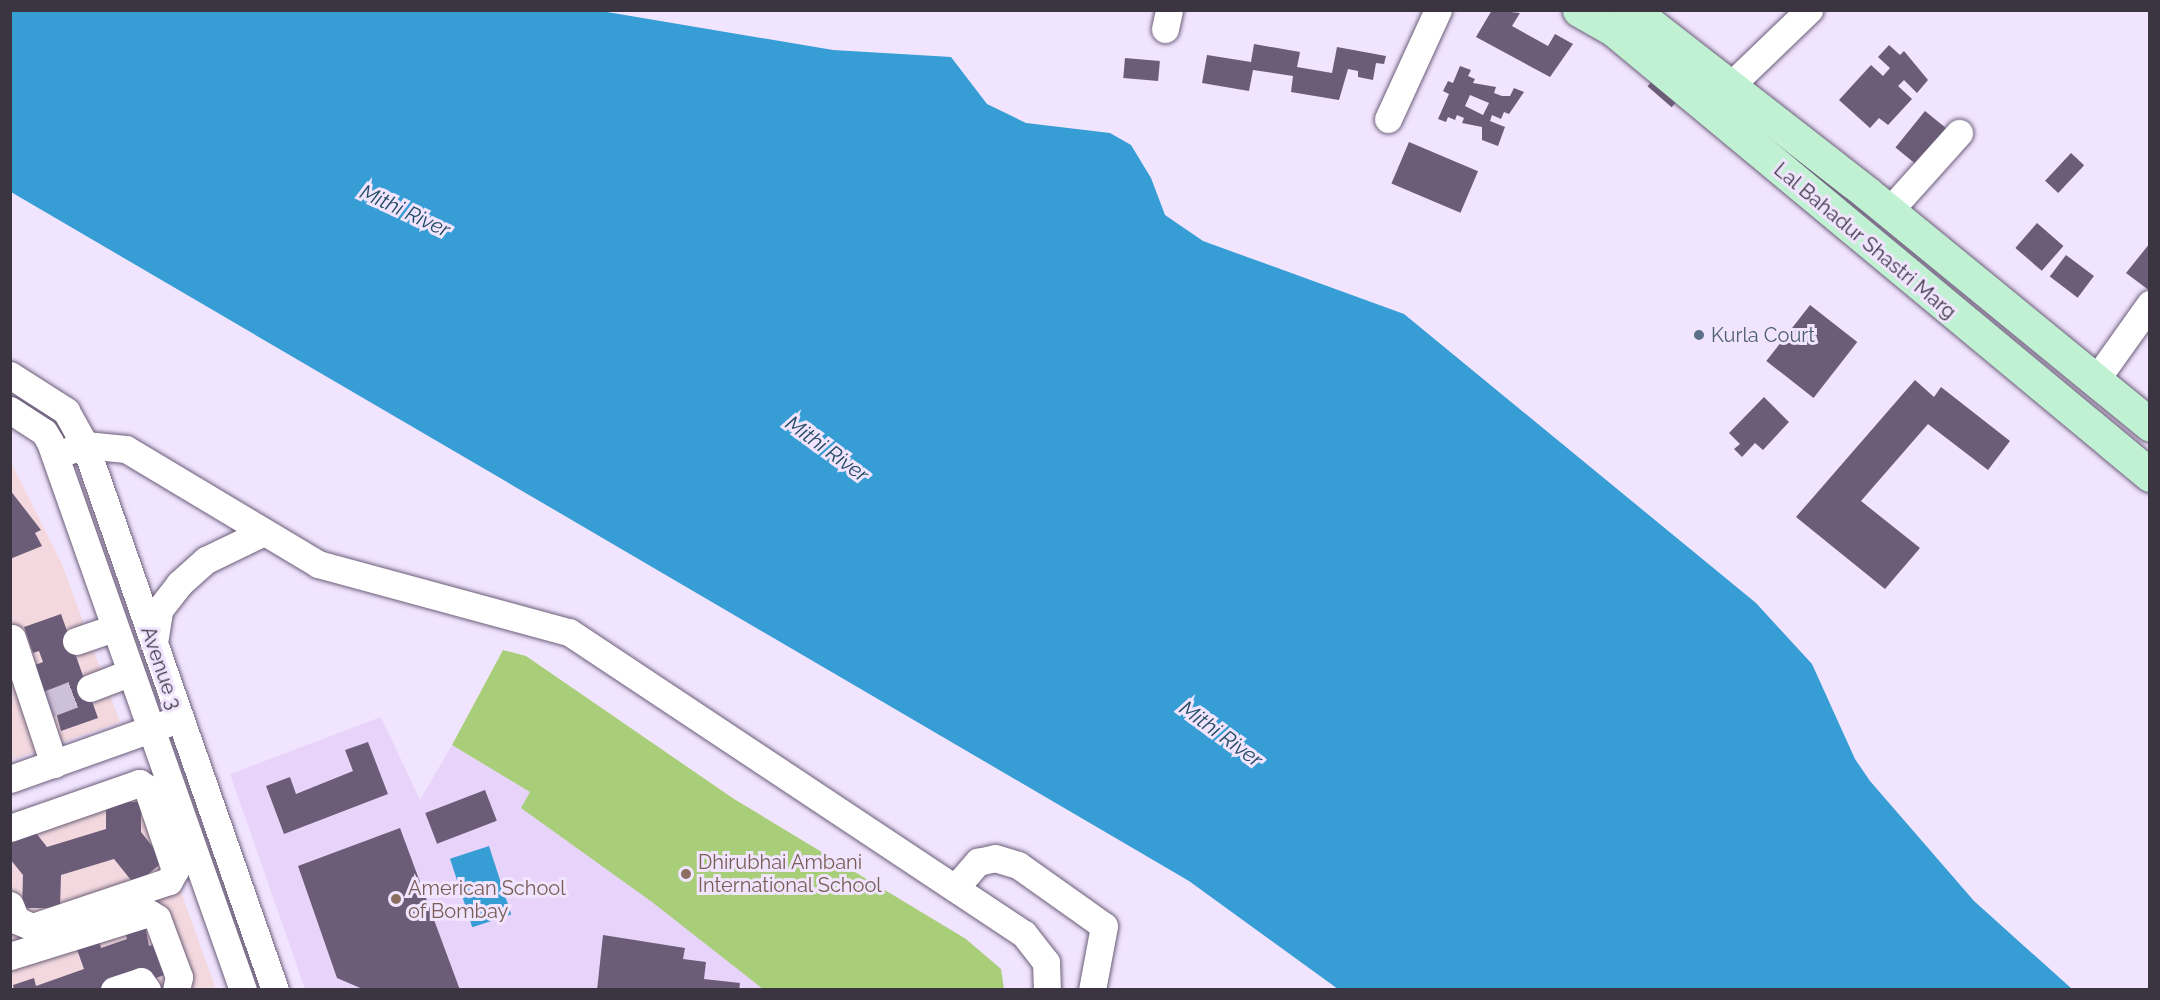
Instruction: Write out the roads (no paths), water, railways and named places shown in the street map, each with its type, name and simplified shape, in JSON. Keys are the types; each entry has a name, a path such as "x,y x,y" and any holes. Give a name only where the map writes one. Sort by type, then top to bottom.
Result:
{"main road":[{"name":"Lal Bahadur Shastri Marg","path":"1579,10 1614,30 2150,475"},
{"name":"Lal Bahadur Shastri Marg","path":"1632,10 1889,211 2150,425"},
{"path":"2075,414 2096,381"}],"street":[{"path":"1388,119 1438,10"},
{"path":"1730,86 1809,10"},
{"path":"1889,211 1959,132"},
{"path":"2096,381 2150,304"},
{"name":"Avenue 3","path":"10,375 66,411 85,445 153,646 275,990"},
{"name":"Avenue 3","path":"10,410 44,432 55,455 149,730 183,856 243,990"},
{"path":"55,455 85,445 126,449 318,564 569,632 1024,934 1046,962 1047,990"},
{"path":"153,646 159,610 178,584 206,560 264,532"},
{"path":"76,641 114,628"},
{"path":"12,638 42,706 54,764"},
{"path":"90,688 129,673"},
{"path":"10,779 179,718"},
{"path":"10,828 139,783 147,788 183,856 169,881 32,927 16,920 10,905"},
{"path":"955,888 978,862 995,858 1018,865 1104,926 1092,990"},
{"path":"10,956 149,913 157,918 179,977 176,990"},
{"path":"114,990 141,981 147,990"}],"water":[{"name":"Mithi River","path":"11,11 601,11 833,50 951,57 987,104 1026,123 1110,133 1131,145 1151,178 1165,215 1203,241 1404,314 1756,603 1812,664 1855,759 1870,781 1974,901 2072,989 1338,989 1189,881 11,192"},
{"path":"489,846 511,914 472,927 450,859"}],"tunnel":[{"path":"48,704 90,688"}],"place":[{"name":"Kurla Court","path":"1699,335"},
{"name":"Dhirubhai Ambani International School","path":"686,874"},
{"name":"American School of Bombay","path":"396,899"}]}
